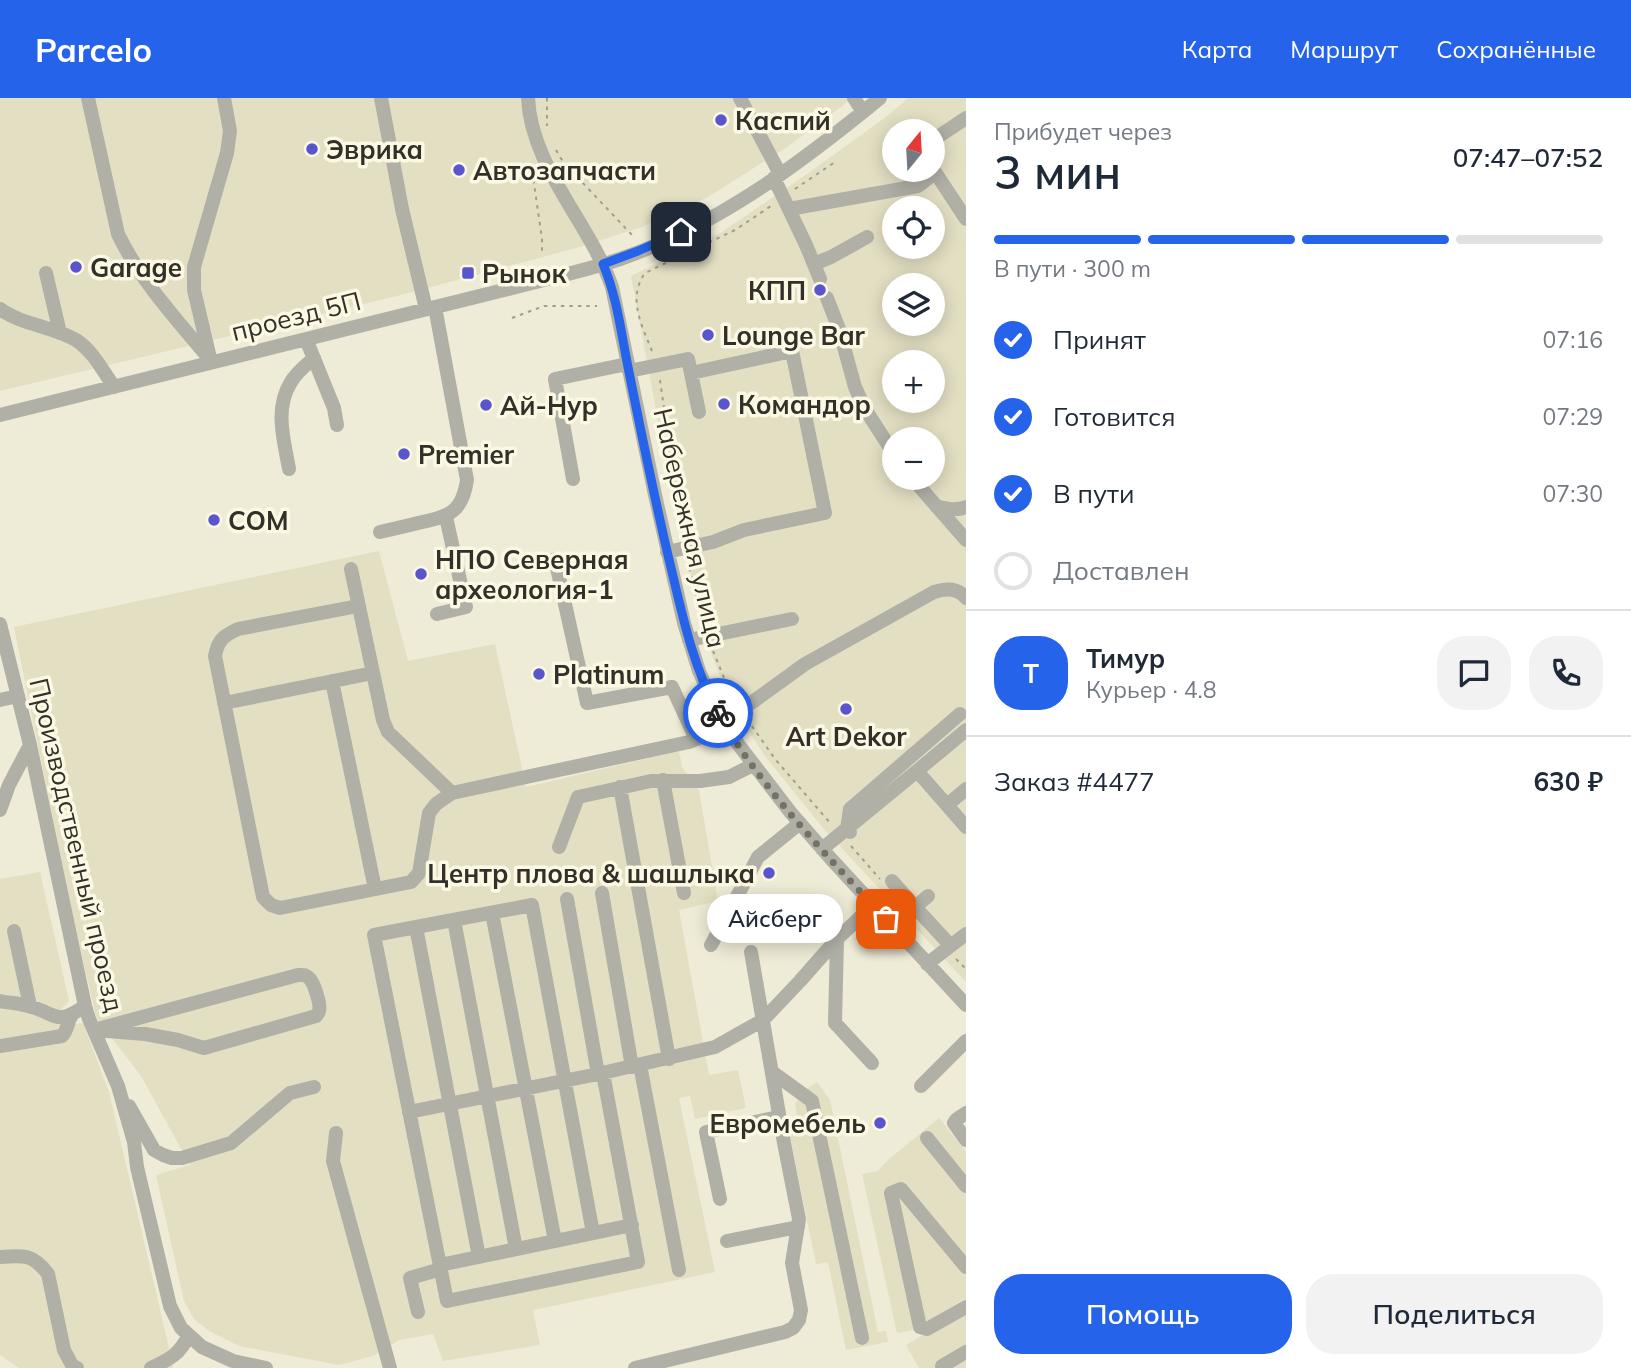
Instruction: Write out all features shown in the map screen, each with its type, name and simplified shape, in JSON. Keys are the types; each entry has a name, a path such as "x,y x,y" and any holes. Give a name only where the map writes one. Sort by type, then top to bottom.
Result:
{"street":[{"path":"88,98 122,243 150,286 212,362"},
{"path":"212,362 194,290 194,267 227,153 230,131 224,98"},
{"path":"380,532 446,517 457,508 465,494 467,480 431,308 402,209 381,98"},
{"name":"Набережная улица","path":"528,98 531,124 540,149 603,264 615,301 667,552 689,640 708,691 724,723 753,765 800,823 966,1005"},
{"path":"740,98 777,176 820,279"},
{"path":"854,98 863,112"},
{"name":"проезд 5П","path":"0,415 603,264 638,251 722,211 777,176 880,98"},
{"path":"945,132 966,118"},
{"path":"786,203 918,186 922,182"},
{"path":"941,182 966,219"},
{"path":"814,264 867,237"},
{"path":"46,273 60,333"},
{"path":"827,298 855,387 882,435"},
{"path":"0,309 79,342 96,360 114,387"},
{"path":"306,339 334,408 337,425"},
{"path":"667,552 684,549 722,533 825,513 792,351 691,373"},
{"path":"289,469 281,425 282,403 291,381 314,358"},
{"path":"573,479 555,379 688,359 699,412"},
{"path":"922,490 966,540"},
{"path":"936,506 948,509 966,507"},
{"path":"437,614 466,607 446,517"},
{"path":"555,559 587,703 672,687 696,739"},
{"path":"351,569 383,720 388,732 452,793"},
{"path":"358,606 238,629 226,635 217,645 215,656 263,897 271,905 280,908 411,882 419,873 429,813 436,804 452,793 696,739 724,723 806,664 934,592 950,589 966,598"},
{"path":"689,640 792,619"},
{"name":"Производственный проезд","path":"0,624 30,745 85,1006 118,1086 170,1306 181,1328 188,1335"},
{"path":"224,704 373,673"},
{"path":"332,681 375,889"},
{"path":"0,700 18,696"},
{"path":"846,832 850,808 960,714"},
{"path":"822,849 874,810 966,730"},
{"path":"0,810 9,785 30,745"},
{"path":"559,847 578,797 651,781 700,781 729,777 753,765"},
{"path":"0,775 16,771"},
{"path":"917,771 966,827"},
{"path":"663,780 684,893"},
{"path":"620,787 669,1059"},
{"path":"947,806 966,789"},
{"path":"711,945 758,857 800,823"},
{"path":"892,881 950,945"},
{"path":"602,892 679,1270"},
{"path":"915,907 928,896"},
{"path":"567,899 638,1262 447,1301 374,935 532,905 593,1233"},
{"path":"409,1112 601,1074 715,1047 763,1020 837,939 873,905"},
{"path":"492,913 555,1241"},
{"path":"454,920 516,1249"},
{"path":"416,927 479,1256"},
{"path":"14,931 30,1006"},
{"path":"927,964 966,934"},
{"path":"837,939 835,1023 872,1063"},
{"path":"635,1368 785,1332 793,1328 799,1320 801,1311 792,1263 799,1219 751,952"},
{"path":"298,975 310,978 320,1006 316,1016 311,1018 204,1048 145,1034 94,1030 298,975"},
{"path":"0,1001 30,1006 55,1016 72,1015"},
{"path":"0,1046 62,1036 72,1015 85,1006"},
{"path":"921,1086 966,1041"},
{"path":"772,1072 812,1101 862,1338"},
{"path":"118,1086 155,1150 172,1158 182,1158 231,1143 290,1093 314,1087"},
{"path":"966,1113 954,1123 966,1140"},
{"path":"720,1199 706,1132 779,1117"},
{"path":"336,1133 333,1161 390,1368"},
{"path":"926,1139 966,1186"},
{"path":"136,1155 155,1150"},
{"path":"966,1267 901,1189 891,1193 920,1326 927,1329 966,1307"},
{"path":"418,1312 410,1278 479,1256 632,1225"},
{"path":"727,1241 798,1227"},
{"path":"0,1257 32,1257 48,1274 64,1350 72,1365 77,1368"},
{"path":"151,1368 180,1351 188,1335 202,1347 233,1361 266,1368"},
{"path":"942,1366 966,1352"}],"path":[{"path":"547,98 548,134"},
{"path":"553,144 563,162 632,235"},
{"path":"530,155 542,253"},
{"path":"835,162 786,203 646,273 639,282 637,306 640,322 658,365 684,549 707,636 730,695 775,759 846,832"},
{"path":"512,318 544,306 597,306"}],"shaded area":[{"path":"0,98 853,98 787,147 708,197 642,227 576,248 401,295 0,391"},
{"path":"908,98 966,98 966,982 823,828 765,756 729,701 707,641 672,495 631,276 722,232 882,120 882,182 945,182 945,119 883,119"},
{"path":"379,551 408,661 495,644 526,787 679,751 682,767 699,791 718,901 679,910 709,1075 738,1070 746,1108 695,1119 690,1096 679,1098 715,1272 533,1310 540,1345 443,1361 433,1334 399,1340 373,1356 339,1365 239,1346 209,1331 194,1319 184,1301 156,1175 190,1165 141,1076 96,1017 14,627"},
{"path":"40,872 69,1001 59,1011 63,1026 83,1023 109,1092 172,1368 19,1368 0,1355 0,879"},
{"path":"817,1082 830,1100 878,1332 886,1331 888,1342 846,1350 828,1262 816,1264 788,1127 799,1125 795,1104 808,1088"},
{"path":"939,1118 966,1151 966,1298 913,1330 897,1333 862,1174 878,1171"},
{"path":"966,1310 966,1368 919,1368 906,1345"}],"way so far":[{"path":"718,713 753,765 791,813 886,919"}],"place":[{"name":"Каспий","path":"721,120"},
{"name":"Эврика","path":"312,149"},
{"name":"Автозапчасти","path":"459,170"},
{"name":"Garage","path":"76,267"},
{"name":"Рынок","path":"468,273"},
{"name":"КПП","path":"820,290"},
{"name":"Lounge Bar","path":"708,335"},
{"name":"Командор","path":"724,404"},
{"name":"Ай-Нур","path":"486,405"},
{"name":"Premier","path":"404,454"},
{"name":"СОМ","path":"214,520"},
{"name":"НПО Северная археология-1","path":"421,574"},
{"name":"Platinum","path":"539,674"},
{"name":"Art Dekor","path":"846,709"},
{"name":"Центр плова & шашлыка","path":"769,873"},
{"name":"Айсберг","path":"886,919"},
{"name":"Евромебель","path":"880,1123"}],"route":[{"path":"681,232 603,264 612,287 684,622 699,671 718,713"}]}
